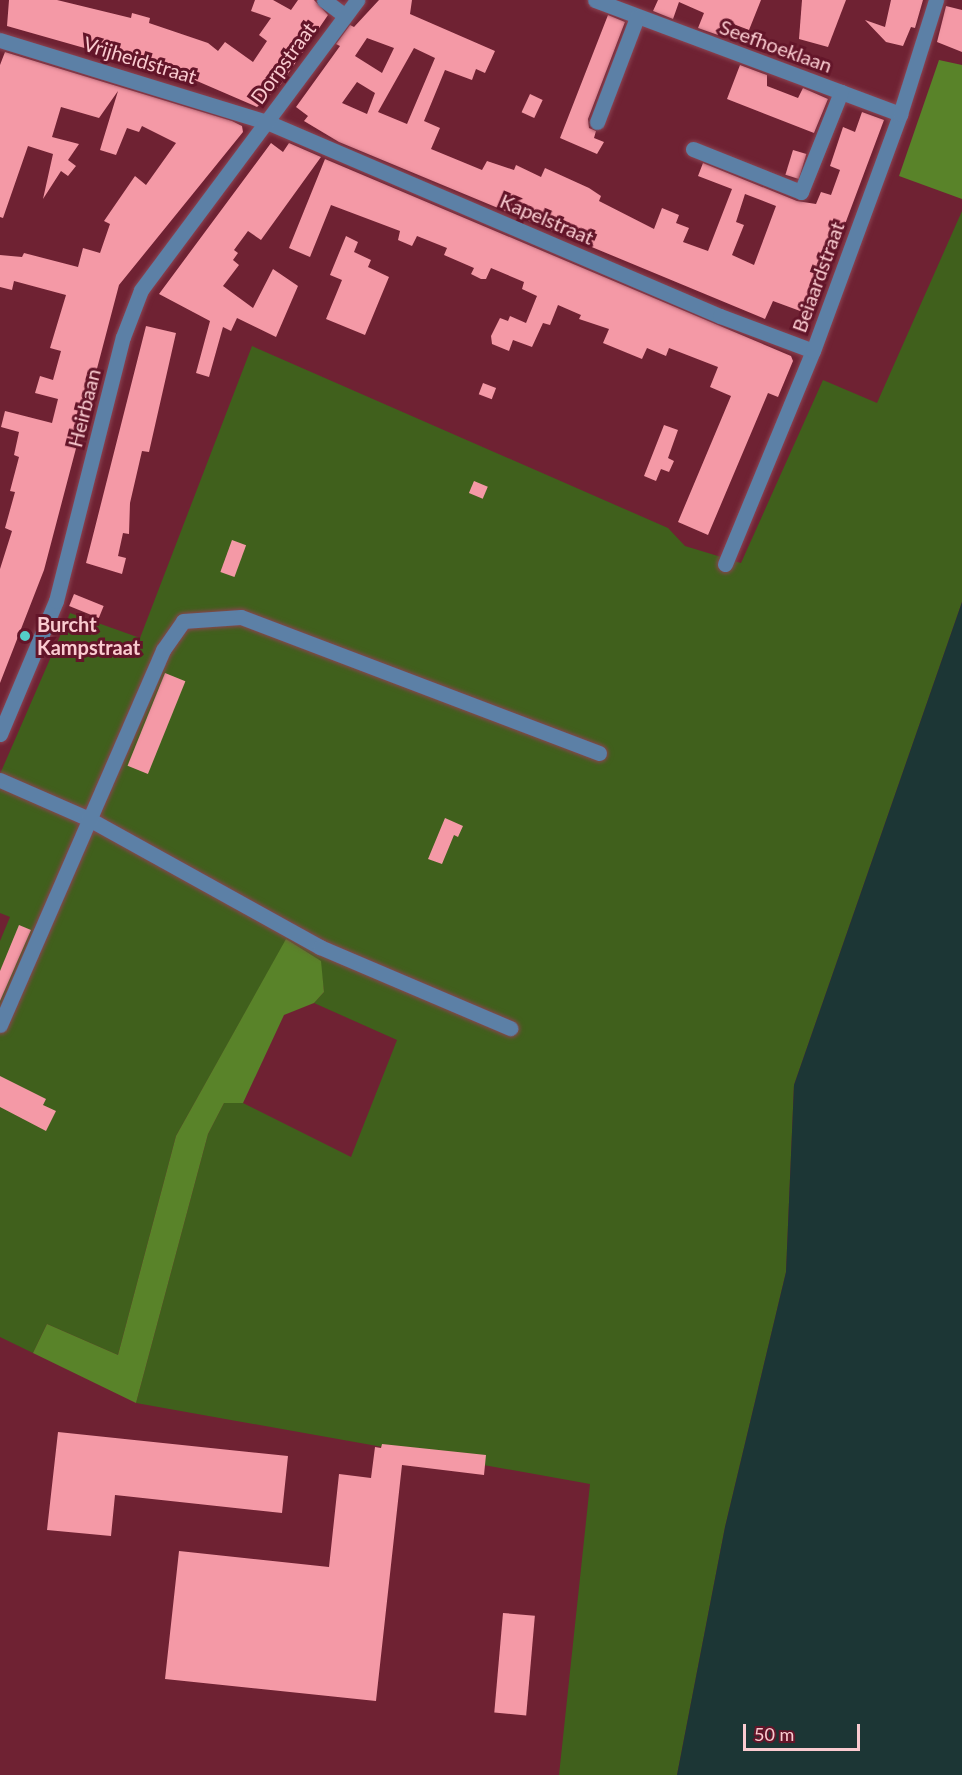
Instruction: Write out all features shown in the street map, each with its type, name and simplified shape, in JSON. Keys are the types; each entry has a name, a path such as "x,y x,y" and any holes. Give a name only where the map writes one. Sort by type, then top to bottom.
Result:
{"street":[{"path":"324,0 344,15"},
{"name":"Dorpstraat","path":"267,122 357,0"},
{"name":"Seefhoeklaan","path":"595,0 900,114"},
{"name":"Beiaardstraat","path":"725,564 813,351 900,114 936,0"},
{"path":"597,122 637,17"},
{"name":"Vrijheidstraat","path":"0,40 267,122"},
{"path":"693,149 801,192 841,92"},
{"name":"Kapelstraat","path":"267,122 720,316 813,351"},
{"name":"Heirbaan","path":"1,728 56,601 132,310 154,270 267,122"},
{"path":"0,1025 89,819 98,807 163,650 183,621 241,617 599,753"},
{"path":"0,780 89,819 320,947 510,1028"}],"green space":[{"path":"939,60 962,65 962,199 899,176"},
{"path":"962,211 962,602 794,1085 786,1272 725,1527 677,1775 559,1775 590,1484 136,1403 208,1134 224,1103 243,1103 351,1157 397,1040 314,1003 324,992 320,961 286,940 176,1136 118,1355 47,1324 33,1353 0,1337 0,941 10,917 0,913 0,774 70,613 140,638 252,346 668,528 685,546 741,563 823,380 877,403"},
{"path":"286,939 321,961 324,992 314,1003 284,1015 243,1103 224,1103 208,1134 136,1403 33,1353 47,1324 118,1355 176,1136"}],"water":[{"path":"962,602 962,1775 677,1775 725,1527 786,1272 794,1085"}],"building":[{"path":"9,0 57,0 131,18 132,13 150,18 149,23 208,43 218,51 225,42 253,62 267,41 259,35 271,18 251,11 255,0 273,0 291,10 298,0 314,0 328,15 281,84 257,107 190,78 7,26"},
{"path":"379,0 412,0 410,14 495,51 485,73 476,69 472,80 445,70 424,121 440,128 431,149 482,170 487,161 514,170 516,165 541,177 545,168 589,188 601,196 599,201 654,229 662,208 679,215 676,223 689,228 683,242 708,251 732,189 698,176 703,163 797,201 816,204 821,192 831,195 840,170 830,166 843,127 855,132 862,112 884,120 811,315 773,301 765,319 339,142 304,121 308,116 296,107 340,46 336,44 350,25 354,27","holes":["367,38 394,48 382,73 355,56","414,48 435,58 407,124 378,112","357,82 375,93 367,114 342,103","745,194 776,206 754,265 732,255 744,225 736,222"]},
{"path":"658,0 761,0 749,30 723,20 718,35 698,28 704,13 679,2 673,19 653,11"},
{"path":"802,0 846,0 828,47 799,39"},
{"path":"891,0 923,0 915,28 911,27 903,46 886,42 865,20 885,27"},
{"path":"946,6 962,10 962,52 937,42"},
{"path":"608,15 625,22 588,119 589,128 596,131 594,138 604,142 597,154 560,138"},
{"path":"5,52 232,121 242,126 243,132 119,285 44,570 0,683 0,569 12,531 5,528 15,492 10,491 19,457 14,455 19,432 1,427 5,411 52,423 58,399 35,393 40,376 53,380 61,351 50,348 66,295 14,281 12,290 0,287 0,255 22,257 24,253 78,267 83,248 100,253 110,224 104,221 135,176 146,185 176,143 142,126 139,132 127,128 116,155 100,150 118,91 99,118 61,107 52,137 79,144 68,160 76,166 68,176 61,171 43,199 53,154 28,146 3,218 0,217 0,65"},
{"path":"740,65 767,75 767,86 798,98 803,88 828,99 814,133 727,99"},
{"path":"530,94 543,100 534,118 522,112"},
{"path":"271,143 283,152 289,143 321,157 261,240 248,231 234,250 238,253 233,260 239,265 223,286 253,308 273,269 298,286 276,337 237,318 231,331 223,327 209,377 196,373 210,321 159,294"},
{"path":"793,150 806,154 799,179 785,175"},
{"path":"325,159 791,356 793,361 778,397 768,393 708,535 678,522 731,396 710,387 718,367 669,348 666,356 647,348 642,359 603,343 609,329 579,319 581,315 558,305 550,325 543,323 532,347 513,340 509,351 492,344 491,336 500,318 508,321 510,316 526,323 537,296 522,289 524,282 491,268 486,279 481,279 471,274 474,268 444,255 447,248 417,236 412,246 398,240 400,231 331,205 310,257 289,248"},
{"path":"346,236 358,242 354,252 371,260 368,267 389,277 365,335 326,319 342,280 330,275"},
{"path":"146,326 176,333 149,452 142,451 130,503 129,534 123,533 118,556 126,558 122,574 86,563"},
{"path":"483,383 496,388 492,399 479,394"},
{"path":"664,425 678,430 668,458 674,461 669,472 661,469 656,481 644,476"},
{"path":"474,481 488,487 483,499 469,493"},
{"path":"232,540 246,545 234,577 220,572"},
{"path":"74,594 104,606 99,618 69,606"},
{"path":"165,673 185,681 148,774 128,766"},
{"path":"445,818 463,826 458,837 454,835 442,864 428,859"},
{"path":"19,925 31,930 0,1001 0,971"},
{"path":"0,1076 46,1099 43,1105 56,1111 46,1131 0,1107"},
{"path":"58,1432 288,1456 282,1513 115,1495 111,1536 47,1530"},
{"path":"382,1444 486,1455 484,1475 402,1465 376,1701 165,1679 179,1551 329,1567 339,1474 371,1478 375,1447 381,1448"},
{"path":"503,1613 535,1616 526,1715 494,1713"}],"place":[{"name":"Burcht Kampstraat","path":"25,636"}]}
